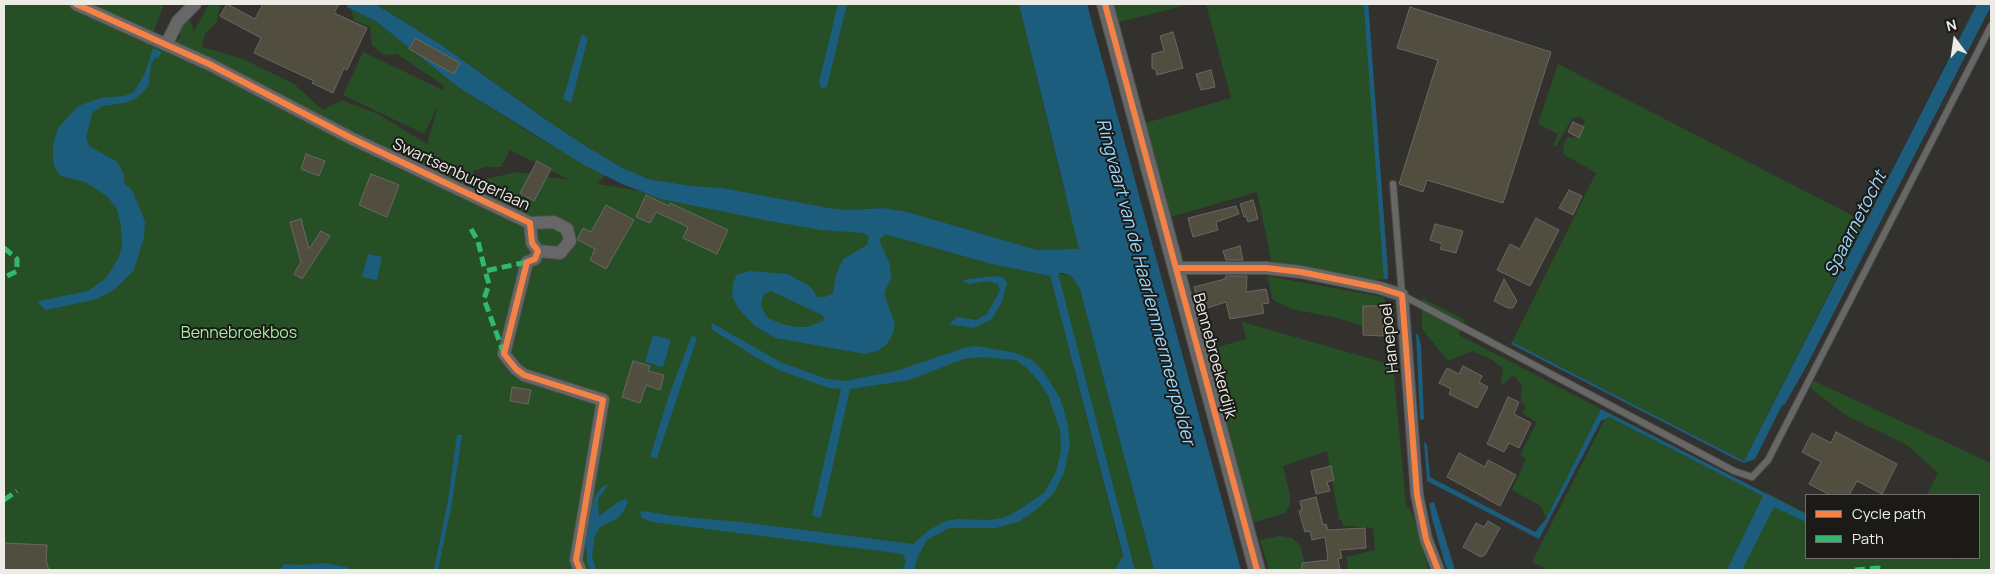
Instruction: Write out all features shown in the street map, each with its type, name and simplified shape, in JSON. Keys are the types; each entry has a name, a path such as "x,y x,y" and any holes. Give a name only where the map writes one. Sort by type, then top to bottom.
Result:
{"street":[{"name":"Swartsenburgerlaan","path":"76,4 209,64 351,138 530,223 554,222 568,229 570,241 560,253 538,251 532,243 530,223"},
{"path":"166,45 178,22 195,4"},
{"name":"Bennebroekerdijk","path":"1105,4 1257,570"},
{"path":"538,251 534,259 527,262 504,354 516,369 524,375 603,400 576,560 580,570"},
{"name":"Hanepoel","path":"1177,268 1266,268 1309,274 1402,295 1417,494 1426,539 1438,570"}],"lane":[{"path":"1393,184 1402,295 1734,471 1752,477 1768,460 1991,26"}],"green space":[{"name":"Bennebroekbos","path":"4,4 82,4 173,45 180,37 181,23 187,13 194,31 209,4 220,4 217,22 205,34 202,47 243,59 294,84 323,110 342,100 378,114 427,144 438,106 424,134 343,95 363,52 443,90 444,86 397,54 384,55 372,45 370,27 354,20 351,9 377,22 458,87 534,135 605,175 598,184 915,237 1006,267 1050,276 1126,570 4,570","holes":["510,150 570,180 516,172 472,181 473,171 486,167 501,167"]},
{"path":"94,4 164,4 153,34"},
{"path":"375,4 1019,4 1063,186 1081,243 1079,250 1037,250 908,212 884,208 846,210 829,208 723,188 692,186 648,179 621,167 584,145 440,44"},
{"path":"1109,4 1191,4 1115,23"},
{"path":"1206,4 1366,4 1388,267 1385,280 1378,279 1378,283 1272,264 1257,192 1167,218 1142,124 1231,98"},
{"path":"1558,64 1865,222 1744,461 1512,342 1596,173 1563,154 1563,147 1567,137 1579,138 1585,120 1580,117 1572,118 1556,147 1553,145 1558,134 1538,124"},
{"path":"1057,273 1071,276 1080,288 1154,570 1135,570"},
{"path":"1267,276 1383,297 1386,303 1394,306 1395,335 1333,317 1291,309 1273,300"},
{"path":"1422,298 1465,320 1459,335 1601,409 1546,519 1541,506 1512,490 1526,459 1520,455 1537,422 1522,413 1526,406 1521,402 1522,386 1514,375 1501,386 1503,368 1491,359 1472,351 1448,361 1422,329"},
{"path":"1242,322 1393,365 1406,504 1412,513 1429,570 1348,570 1346,557 1375,550 1373,528 1343,526 1342,520 1339,520 1327,451 1283,466 1290,494 1290,504 1285,513 1249,524 1203,351 1246,339"},
{"path":"1814,381 1991,463 1991,570 1548,570 1532,562 1605,419 1609,417 1763,496 1765,492 1805,512 1805,559 1980,559 1980,494 1928,494 1938,473 1907,445 1847,416 1810,388"},
{"path":"1280,536 1292,538 1300,545 1307,570 1269,570 1260,540"}],"water":[{"name":"Ringvaart van de Haarlemmermeerpolder","path":"347,4 375,4 440,44 584,145 621,167 648,179 692,186 723,188 829,208 846,210 884,208 908,212 1037,250 1079,249 1019,4 1087,4 1241,570 1154,570 1080,289 1071,276 1058,273 1135,570 1115,570 1123,556 1050,276 992,264 885,234 879,240 890,264 891,279 884,293 895,324 892,336 886,345 877,351 865,354 775,338 755,326 738,308 732,296 733,283 737,275 749,271 788,274 811,287 817,297 825,297 833,293 836,275 843,259 867,245 869,236 863,233 821,230 770,221 661,199 622,184 584,165 458,87 377,22 347,7","holes":["771,291 822,315 823,321 807,327 797,327 782,324 768,318 761,303 764,294"]},
{"path":"838,4 847,4 827,87 821,88 819,82"},
{"path":"1977,4 1991,4 1991,6 1806,367 1785,404 1781,407 1755,459 1744,463 1735,459 1511,344 1512,342 1744,461"},
{"path":"582,34 588,38 571,103 563,99"},
{"path":"153,48 162,52 151,64 149,84 145,90 136,98 125,103 102,106 92,113 86,138 89,146 116,161 124,174 124,183 132,190 145,222 144,237 134,270 115,289 97,299 46,310 38,303 39,301 88,291 106,278 118,259 122,246 121,226 117,209 107,196 85,182 61,176 55,168 53,145 58,128 78,106 100,98 124,96 134,92 145,73"},
{"path":"368,254 382,257 377,280 362,277"},
{"path":"996,276 1004,278 1007,283 1002,302 991,320 973,328 949,324 957,317 976,320 987,314 1000,290 998,284 987,281 969,284 962,280"},
{"path":"712,323 780,362 827,379 845,381 896,371 975,346 1012,352 1032,360 1043,371 1060,398 1067,421 1070,444 1064,473 1053,494 1036,510 1018,522 996,528 949,528 927,540 918,556 914,570 903,570 906,562 903,554 652,522 642,518 640,512 644,511 913,544 929,530 946,521 958,519 990,520 1003,518 1017,511 1044,493 1056,472 1061,451 1060,430 1048,395 1040,383 1028,369 1016,360 980,357 963,359 910,380 850,389 821,518 812,515 841,389 829,388 779,370 711,329"},
{"path":"1416,334 1418,334 1421,345 1424,419 1420,420"},
{"path":"653,335 671,340 663,367 645,362"},
{"path":"692,335 697,338 657,458 650,457 668,398"},
{"path":"1601,409 1805,513 1805,522 1774,507 1742,570 1727,570 1763,496 1609,417 1601,421 1539,539 1427,481 1424,442 1427,445 1430,477 1535,532 1546,519"},
{"path":"457,435 462,435 452,503 438,570 434,570 448,500"},
{"path":"609,484 598,499 599,516 618,502 626,499 628,502 618,518 600,527 595,535 592,556 596,570 590,570 587,563 586,540 594,498 602,487"},
{"path":"1434,502 1455,570 1448,570 1445,564 1429,503"},
{"path":"324,563 352,570 280,570 284,564"}],"building":[{"path":"227,4 255,19 263,4 339,4 334,13 367,28 347,70 344,68 333,93 312,83 314,81 254,53 261,38 220,16"},
{"path":"1410,7 1551,52 1503,203 1427,180 1423,192 1399,184 1438,60 1397,48"},
{"path":"1173,32 1183,68 1157,75 1156,70 1152,68 1152,54 1164,51 1160,36"},
{"path":"415,38 460,63 454,74 409,49"},
{"path":"1211,70 1215,87 1201,90 1196,74"},
{"path":"1573,122 1584,127 1579,138 1568,132"},
{"path":"306,154 325,161 319,176 301,169"},
{"path":"537,161 551,169 534,201 520,193"},
{"path":"371,174 399,185 387,217 359,205"},
{"path":"1569,190 1582,196 1573,215 1559,208"},
{"path":"646,195 669,206 670,203 728,230 717,254 683,238 688,227 656,212 650,223 636,217"},
{"path":"1253,200 1258,219 1248,222 1246,216 1244,217 1240,204"},
{"path":"606,205 634,220 606,269 590,260 595,249 578,240 578,238 583,228 591,232"},
{"path":"1236,206 1239,214 1216,222 1218,230 1193,237 1188,218"},
{"path":"1536,218 1559,230 1530,286 1497,270 1510,244 1520,249"},
{"path":"301,219 309,249 321,231 330,236 302,279 294,274 301,262 290,222"},
{"path":"1435,224 1463,231 1456,253 1440,249 1442,244 1430,240"},
{"path":"1240,246 1243,260 1226,260 1223,251"},
{"path":"1226,276 1247,276 1246,292 1266,289 1269,303 1262,304 1264,313 1230,319 1226,302 1201,310 1194,287 1225,279"},
{"path":"1504,279 1517,301 1513,308 1508,308 1494,301"},
{"path":"1363,306 1384,306 1383,336 1363,335"},
{"path":"633,361 650,366 648,371 664,375 660,390 646,385 640,403 622,397"},
{"path":"1463,366 1482,376 1479,382 1488,387 1477,408 1449,394 1451,389 1439,383 1447,368 1459,374"},
{"path":"512,387 531,390 528,404 510,401"},
{"path":"1508,397 1519,402 1514,414 1531,423 1519,448 1509,443 1504,452 1487,444"},
{"path":"1836,432 1897,464 1882,494 1857,481 1850,494 1828,494 1809,484 1821,462 1802,452 1812,433 1831,443"},
{"path":"1459,453 1485,467 1488,460 1516,475 1500,506 1447,477"},
{"path":"1331,466 1334,480 1327,482 1330,491 1316,494 1311,471"},
{"path":"1316,497 1323,525 1326,524 1328,530 1365,528 1366,548 1340,550 1342,558 1338,559 1340,570 1302,570 1302,563 1328,560 1325,537 1312,540 1310,531 1305,532 1299,511 1302,510 1300,501"},
{"path":"1488,521 1500,528 1485,555 1481,557 1463,547 1476,523 1484,527"},
{"path":"4,543 47,545 46,561 49,570 4,570"}],"waterway":[{"path":"1366,4 1386,277"}],"marked path":[{"path":"471,229 478,241 485,271"},
{"path":"4,248 17,259 17,271 7,276 4,275"},
{"path":"504,354 484,299 489,284 485,271 527,262"},
{"path":"4,500 17,491"},
{"path":"1855,570 1878,568 1882,570"}],"cycle path":[{"path":"76,4 209,64 351,138 530,223 532,243 538,251 535,259 527,262 504,354 516,369 524,375 603,400 576,560 580,570"},
{"path":"1105,4 1257,570"},
{"path":"1177,268 1266,268 1301,272 1380,288 1402,295 1417,495 1426,539 1438,570"}],"water label":[{"name":"Spaarnetocht","path":"1856,224"}]}
